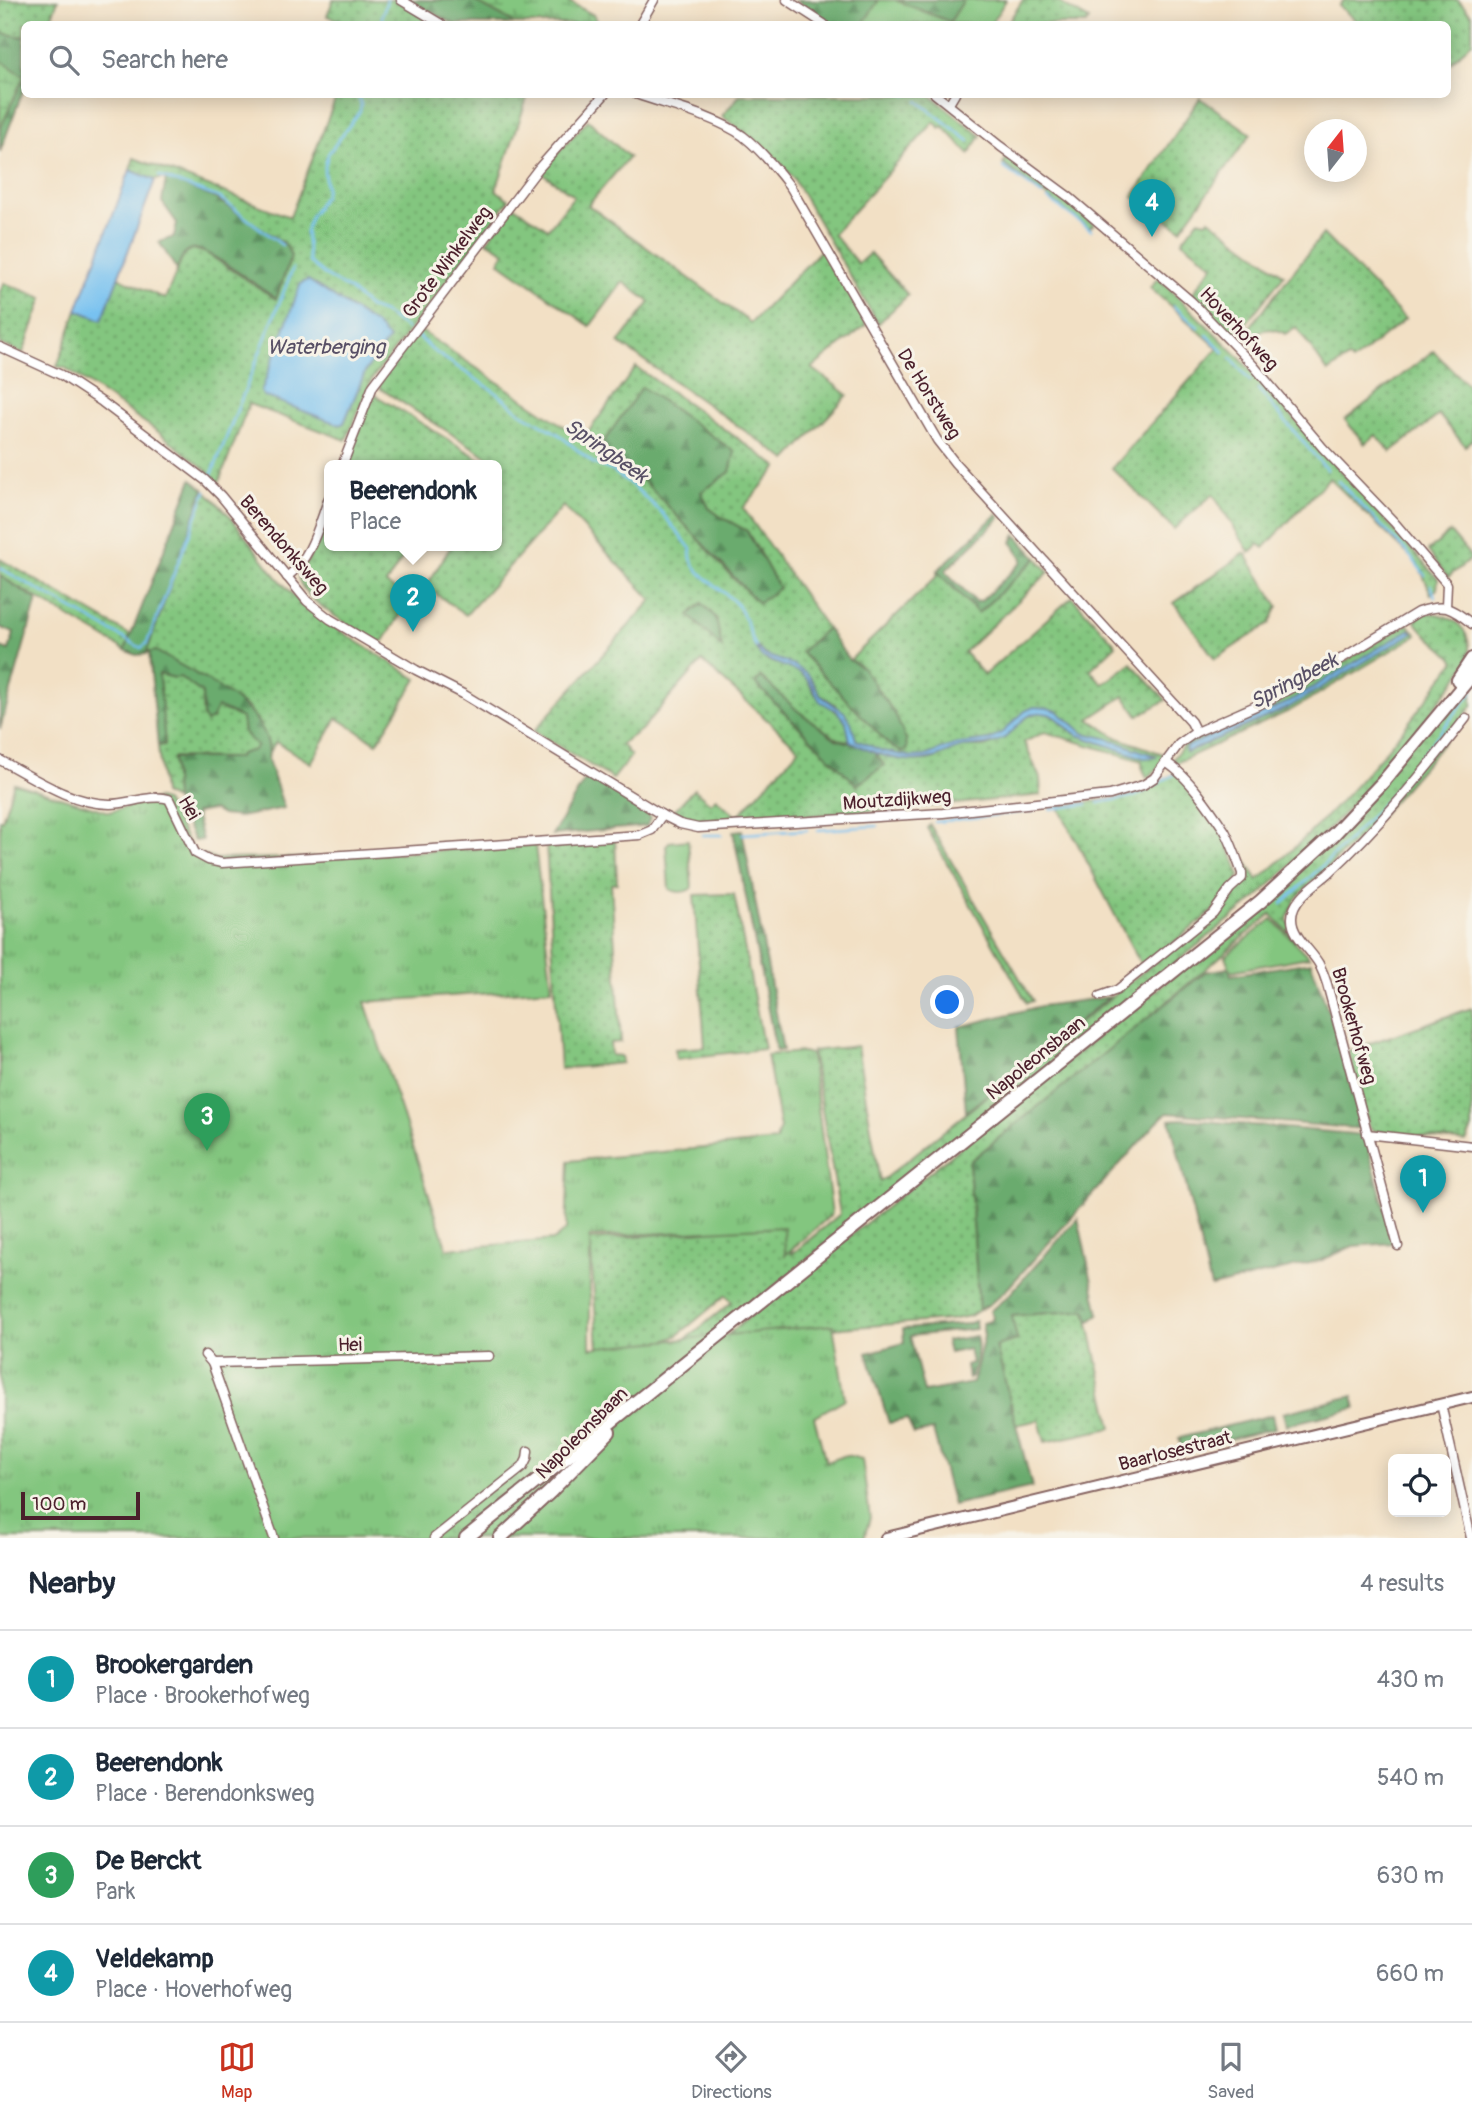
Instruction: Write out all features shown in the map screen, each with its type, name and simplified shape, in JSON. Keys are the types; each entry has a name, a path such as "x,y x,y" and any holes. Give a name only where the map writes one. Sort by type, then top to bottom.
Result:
{"main road":[{"name":"Napoleonsbaan","path":"1422,732 1472,659"},
{"name":"Napoleonsbaan","path":"466,1538 1261,901 1334,834 1382,782 1472,675"},
{"name":"Napoleonsbaan","path":"500,1538 652,1390"}],"street":[{"path":"401,0 436,21"},
{"path":"642,21 653,0"},
{"path":"787,0 819,21"},
{"name":"Grote Winkelweg","path":"344,460 373,386 538,169 602,98"},
{"name":"De Horstweg","path":"647,98 715,122 741,135 770,160 791,188 937,440 954,463 1191,722 1196,732"},
{"name":"Hoverhofweg","path":"941,98 1069,197 1192,302 1252,365 1323,448 1394,522 1447,584 1447,607"},
{"path":"949,104 953,98"},
{"name":"Berendonksweg","path":"0,347 61,375 177,457 221,496 307,601 330,619 416,670 463,694 662,815"},
{"path":"287,577 306,558 324,511"},
{"name":"Moutzdijkweg","path":"662,815 680,824 698,828 957,812 1128,791 1154,779 1179,744 1196,732 1303,682 1418,612 1436,606 1447,607"},
{"path":"1447,607 1472,624"},
{"name":"Brookerhofweg","path":"1398,1246 1327,984 1320,965 1293,926 1293,909 1387,814 1466,718"},
{"name":"Hei","path":"0,760 68,795 92,802 111,804 159,796 169,799 195,853 222,863 640,835 652,830 662,815"},
{"path":"1100,996 1117,990 1213,913 1230,889 1242,878 1226,833 1191,786 1167,763"},
{"path":"1367,1134 1472,1146"},
{"path":"205,1355 212,1363 274,1538"},
{"name":"Hei","path":"212,1363 489,1356"},
{"name":"Baarlosestraat","path":"886,1538 1472,1397"},
{"path":"1441,1404 1471,1538"},
{"path":"434,1538 523,1467 528,1451"}],"green space":[{"path":"0,0 58,0 50,21 21,21 21,36 0,33"},
{"path":"333,0 395,0 430,21 341,21 327,16"},
{"path":"408,0 472,0 511,21 448,21"},
{"path":"472,0 566,0 595,16 596,21 511,21"},
{"path":"795,0 879,0 865,21 827,21"},
{"path":"879,0 895,0 948,21 865,21"},
{"path":"895,0 964,0 951,21"},
{"path":"964,0 1006,0 993,21 951,21"},
{"path":"1023,0 1055,0 1089,20 1088,21 1009,21"},
{"path":"1344,0 1458,0 1472,15 1472,42 1451,62 1451,21 1356,21 1339,6"},
{"path":"0,33 21,36 21,75 0,60"},
{"path":"0,60 21,74 21,83 0,129"},
{"path":"21,81 21,96 0,152 0,129"},
{"path":"336,98 527,98 496,190 509,200 372,379 346,440 249,404 219,483 160,433 64,367 57,367 77,310 102,319 118,277 165,299 184,254 193,249 206,253 276,299 291,257 286,245 217,199 166,178 155,180 130,170 134,158 290,217","holes":["308,280 376,325 389,339 359,383 301,284"]},
{"path":"737,98 934,98 981,136 969,154 943,126 940,128 934,122 833,234 858,264 870,253 908,295 878,324 793,178 767,149 722,116"},
{"path":"1200,98 1251,134 1181,229 1133,197"},
{"path":"588,120 629,157 588,205 751,323 823,248 866,325 812,368 848,395 787,460 619,343 650,302 623,282 590,326 499,262 505,252 487,241 514,206 548,229 574,196 541,172"},
{"path":"1008,156 1094,224 1089,228 1003,164"},
{"path":"166,178 217,199 286,245 291,256 276,299 221,261 199,250 186,252 177,270 159,242 174,237 177,223 162,202"},
{"path":"1209,219 1284,275 1233,340 1190,297 1213,265 1182,241 1198,220 1207,222"},
{"path":"1323,234 1405,319 1352,362 1348,358 1328,372 1296,327 1285,334 1267,329 1238,342"},
{"path":"1158,278 1237,355 1438,579 1437,589 1431,594 1413,559 1329,478 1264,548 1259,544 1250,553 1213,494 1174,529 1112,468 1218,348 1150,288"},
{"path":"4,283 43,298 23,353 0,344 0,292"},
{"path":"418,329 583,439 636,367 778,467 743,508 827,628 801,652 895,714 862,667 850,660 937,576 937,571 978,613 1037,558 1049,572 964,652 984,675 1072,597 1116,645 1090,670 1103,684 1131,663 1166,700 1138,716 1124,696 1089,719 1118,738 1166,755 1159,767 1147,778 1142,761 1045,732 1024,742 1040,778 1041,795 711,823 692,822 670,815 694,789 710,803 716,798 737,817 799,749 702,661 641,730 621,744 631,756 613,779 534,731 652,600 563,506 466,615 426,587 448,551 502,551 502,460 492,460 381,389 381,378","holes":["643,388 730,472 701,492 709,508 747,531 779,588 759,603 646,483 598,450","755,646 765,655 809,676 821,695 836,705 856,740 876,750 912,757 925,756 954,745 990,740 1004,732 1017,718 1047,708 1083,733 1156,755 1144,758 1078,735 1053,716 1042,713 1020,721 1001,738 984,747 960,747 935,758 920,760 905,760 875,753 884,765 857,785 798,711 837,739 850,741 844,720 816,695 801,673 768,660"]},
{"path":"1433,351 1472,389 1472,440 1465,446 1439,415 1391,452 1376,435 1365,444 1345,420"},
{"path":"642,387 735,452 730,472 701,492 709,508 747,531 779,588 758,603 646,483 598,450"},
{"path":"375,395 482,460 347,460 370,400"},
{"path":"192,479 204,489 146,654 136,655 125,650"},
{"path":"204,489 230,516 304,608 417,679 377,743 337,718 311,763 276,742 269,752 259,723 248,708 156,651 146,654"},
{"path":"997,514 1000,518 945,571 976,602 981,601 1021,563 1022,558 1012,542 1016,535 1037,558 978,613 937,571"},
{"path":"324,521 324,551 407,551 386,584 410,599 384,641 379,643 345,623 309,595 298,576 309,559"},
{"path":"1450,532 1472,558 1448,577 1428,551"},
{"path":"1245,553 1278,606 1270,623 1215,659 1174,603"},
{"path":"0,559 130,635 125,650 0,576"},
{"path":"0,576 37,600 0,729 0,647 9,650 14,633 0,627"},
{"path":"702,603 716,618 722,648 689,615"},
{"path":"1421,614 1445,616 1464,630 1469,656 1463,669 1373,782 1280,876 1255,899 722,1328 531,1463 732,1302 726,1295 677,1336 665,1341 598,1348 590,1240 788,1224 792,1254 840,1214 812,1051 857,1046 880,1182 1214,915 1233,890 1249,881 1227,832 1258,880 1338,804 1411,720 1455,661 1415,621"},
{"path":"1408,624 1417,635 1291,710 1176,763 1173,759 1186,742 1281,699","holes":["1409,630 1412,631 1287,708 1187,752 1186,747 1285,704"]},
{"path":"827,628 849,660 862,667 895,714 907,749 902,752 891,747 801,652"},
{"path":"156,651 229,695 260,725 284,808 240,817 222,815 213,810 195,813 202,840 194,841 175,800 173,758 238,758 240,754 254,750 257,746 244,733 242,718 217,707 212,719 206,722 203,717 202,693 180,677 159,674 165,744 158,746 149,652"},
{"path":"158,674 180,677 202,693 203,717 212,719 217,707 220,707 242,718 244,730 257,746 254,750 240,754 238,758 174,757 175,800 163,794 158,746 165,745"},
{"path":"761,677 798,711 836,739 863,746 875,753 884,765 857,785 755,683"},
{"path":"1472,680 1472,706 1429,760 1375,822 1296,898 1287,919 1296,941 1271,914 1137,1027 969,1162 979,1310 970,1316 949,1320 746,1335 531,1515 727,1335 1263,904"},
{"path":"1175,773 1224,833 1240,876 1212,912 1142,967 1058,806 1118,798 1146,791"},
{"path":"587,776 644,810 650,818 647,826 552,835"},
{"path":"14,783 109,812 157,799 165,801 193,851 214,859 305,858 535,845 552,989 365,1002 447,1249 554,1240 566,1230 569,1161 776,1141 780,1128 767,1055 803,1052 811,1054 832,1214 785,1255 784,1227 590,1237 590,1348 833,1325 845,1399 814,1417 826,1462 846,1455 862,1459 870,1518 864,1538 0,1538 0,820"},
{"path":"930,825 1033,1001 1027,1003 927,828"},
{"path":"742,830 783,1050 776,1051 733,831"},
{"path":"615,840 617,883 611,884 621,1042 610,1043 611,1055 621,1056 622,1063 560,1069 546,844"},
{"path":"688,840 692,888 683,892 675,891 669,889 666,846 669,842"},
{"path":"734,894 764,1049 676,1059 675,1049 705,1047 694,895"},
{"path":"1272,919 1309,957 1231,971 1225,956"},
{"path":"1311,962 1334,1027 1363,1129 1168,1113 1008,1288 979,1310 969,1162 1205,972 1229,968 1231,975"},
{"path":"1109,997 966,1112 959,1027 1041,1006"},
{"path":"1472,1008 1472,1128 1466,1142 1374,1131 1369,1126 1348,1051"},
{"path":"1170,1120 1365,1135 1394,1243 1353,1246 1322,1260 1211,1287"},
{"path":"1078,1218 1099,1314 1089,1322 1086,1310 1012,1316 1017,1340 996,1346 1032,1487 953,1505 933,1430 914,1434 907,1419 889,1423 867,1353 904,1343 903,1329 975,1321 976,1329 910,1336 924,1392 973,1383 984,1336 982,1323 993,1318 990,1311 1009,1295"},
{"path":"1086,1310 1112,1428 1045,1442 1039,1420 1016,1425 996,1346 1017,1340 1011,1316"},
{"path":"976,1336 977,1356 968,1379 966,1365 972,1363 969,1349 949,1353 946,1341"},
{"path":"1353,1396 1356,1408 1286,1425 1283,1413"},
{"path":"1272,1415 1275,1428 1182,1451 1179,1438"}],"water":[{"path":"130,170 155,180 102,320 77,310"},
{"name":"Waterberging","path":"308,280 376,325 389,339 366,370 344,423 340,425 264,396 261,392 301,283"},
{"path":"1409,630 1412,633 1287,708 1187,752 1185,750 1186,747 1285,704"},
{"path":"754,645 765,655 794,665 809,676 821,696 844,712 851,722 856,740 882,751 912,757 925,756 954,745 990,740 1025,711 1034,707 1057,711 1083,733 1109,739 1157,757 1144,758 1078,735 1054,716 1036,713 1021,722 1009,735 994,743 959,748 921,760 890,757 850,741 846,722 837,711 820,701 808,680 799,672 761,657"}],"waterway":[{"name":"Springbeek","path":"383,21 387,0"},
{"name":"Springbeek","path":"359,98 360,111 328,154 324,170 324,196 311,216 306,231 309,262 350,290 370,308 384,313 407,329"},
{"path":"918,101 969,141"},
{"path":"1003,167 1042,195"},
{"path":"159,176 220,198 282,245"},
{"path":"1048,199 1091,230"},
{"path":"212,474 293,268"},
{"path":"1173,306 1198,327"},
{"path":"1207,335 1224,352"},
{"name":"Springbeek","path":"418,336 432,350 497,393 521,413 557,433 593,463 613,471 633,486 662,513 691,549 694,565 700,572 738,606 756,647"},
{"path":"1231,358 1250,381"},
{"path":"1258,389 1327,470"},
{"path":"1338,481 1407,552 1425,575"},
{"path":"0,568 141,648 147,643 206,491"},
{"path":"1431,585 1435,597"},
{"path":"1282,904 1343,846 1388,798 1472,692"},
{"path":"1098,803 1136,796 1173,775"},
{"path":"1050,809 1087,804"},
{"path":"935,822 1034,811"},
{"path":"818,830 877,826"},
{"path":"742,834 807,830"},
{"path":"703,835 722,835"}],"place":[{"name":"Veldekamp","path":"1152,237"},
{"name":"Beerendonk","path":"413,632"},
{"name":"De Berckt","path":"207,1151"},
{"name":"Brookergarden","path":"1423,1213"}]}
